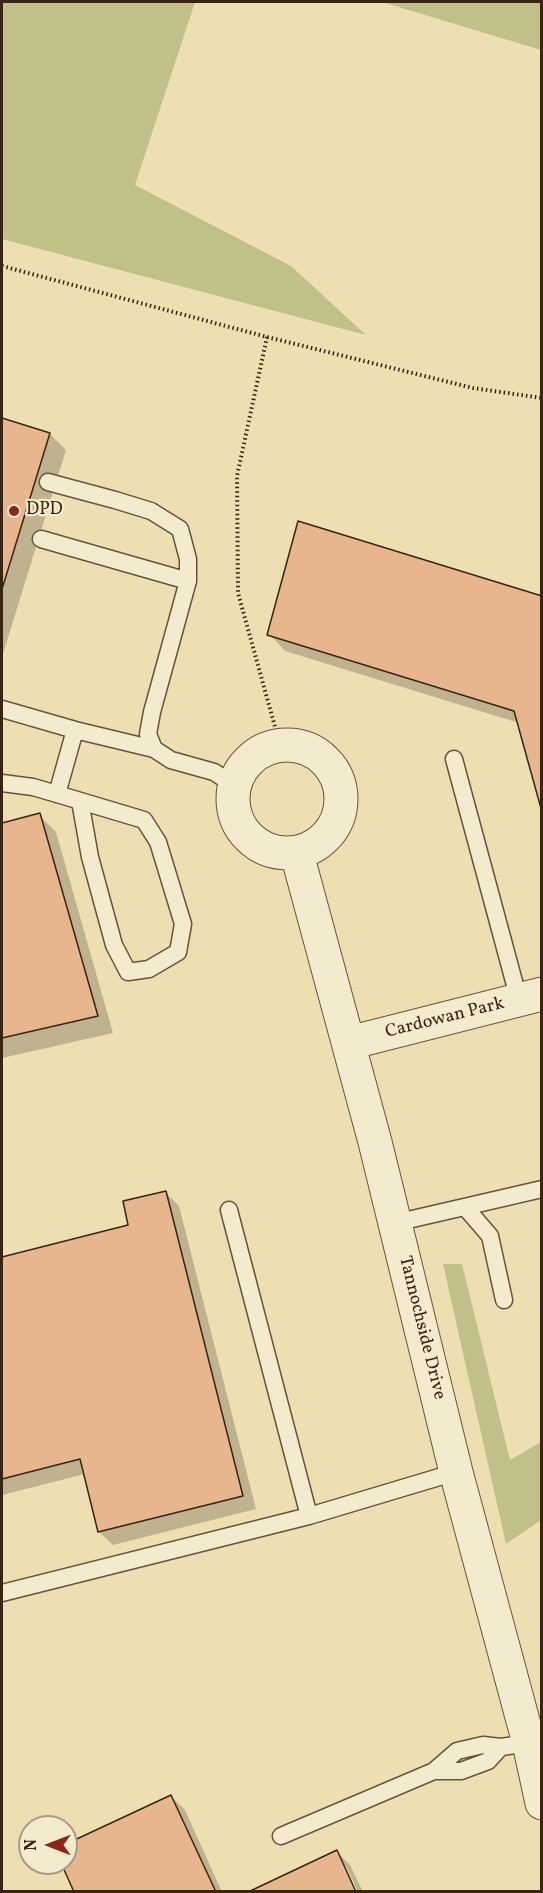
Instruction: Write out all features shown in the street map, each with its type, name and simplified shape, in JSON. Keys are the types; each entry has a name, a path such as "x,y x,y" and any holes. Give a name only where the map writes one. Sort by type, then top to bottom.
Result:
{"street":[{"path":"280,745 300,746 317,753 331,766 341,788 342,807 331,833 316,846 297,854 278,854 250,840 238,824 232,804 234,785 247,762 262,751 280,745"},
{"name":"Tannochside Drive","path":"297,854 349,1043 456,1472 515,1745 542,1803"},
{"name":"Cardowan Park","path":"349,1043 530,997"}],"lane":[{"path":"48,482 151,511 180,529 188,559 188,581 152,712 148,734 154,749"},
{"path":"41,539 188,581"},
{"path":"2,709 154,749 171,760 214,772 234,785"},
{"path":"57,794 75,730"},
{"path":"454,759 530,997"},
{"path":"2,783 33,787 144,820 158,842 183,924 178,952 149,969 129,972 114,945 90,857 80,801"},
{"path":"395,1223 542,1189"},
{"path":"465,1207 490,1236 504,1300"},
{"path":"229,1210 309,1516"},
{"path":"2,1593 309,1516 456,1472"},
{"path":"281,1836 434,1771 457,1751 483,1745 515,1745"}],"path":[{"path":"2,266 267,337 473,388 542,398"},
{"path":"267,337 237,476 238,593 280,745"}],"green space":[{"path":"2,2 195,2 135,185 291,266 366,335 2,239"},
{"path":"382,2 541,2 541,50"},
{"path":"443,1264 462,1264 510,1460 541,1442 541,1520 506,1544"}],"building":[{"name":"DPD","path":"2,418 50,433 2,589"},
{"path":"298,521 542,596 542,812 514,711 267,635"},
{"path":"40,813 98,1016 2,1038 2,823"},
{"path":"166,1191 243,1496 98,1532 80,1459 2,1479 2,1257 128,1225 123,1201"},
{"path":"171,1795 216,1892 74,1892 66,1875 78,1875 78,1838"},
{"path":"337,1850 356,1892 248,1892"}],"place":[{"name":"DPD","path":"14,511"}]}
